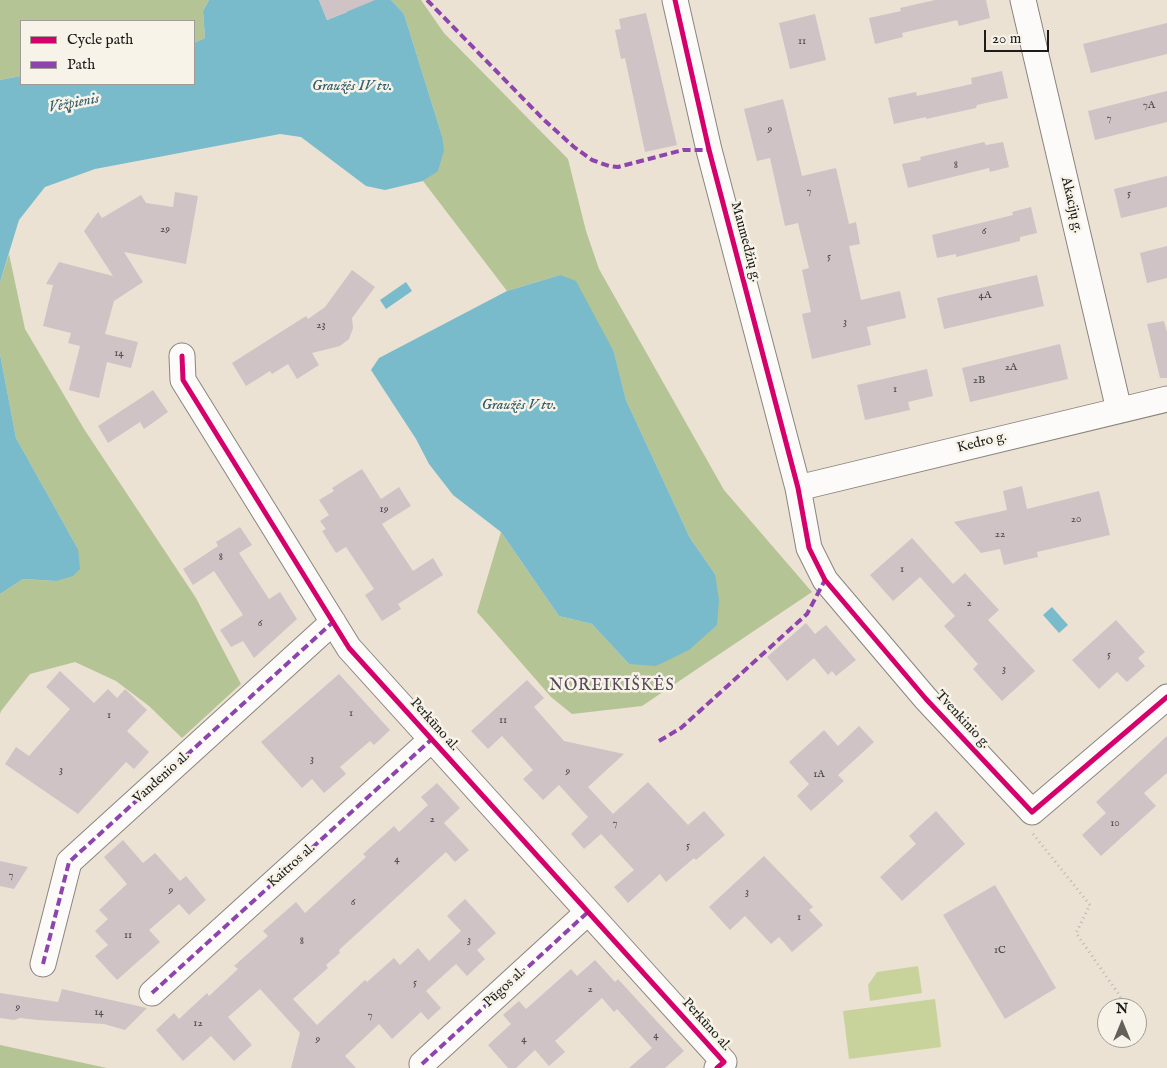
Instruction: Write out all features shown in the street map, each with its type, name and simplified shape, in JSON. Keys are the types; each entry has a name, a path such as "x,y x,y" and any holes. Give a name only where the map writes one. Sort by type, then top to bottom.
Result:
{"street":[{"name":"Maumedžių g.","path":"675,0 709,150 798,488"},
{"name":"Akacijų g.","path":"1023,0 1119,410"},
{"name":"Perkūno al.","path":"182,356 184,380 349,648 724,1062 717,1068"},
{"name":"Kedro g.","path":"798,488 1167,399"},
{"name":"Tvenkinio g.","path":"798,488 809,548 825,580 926,699 1032,812"},
{"name":"Vandenio al.","path":"43,964 69,862 333,622"},
{"path":"1032,812 1167,696"},
{"name":"Kaitros al.","path":"152,993 432,739"},
{"name":"Pūgos al.","path":"422,1064 588,912"}],"path":[{"path":"1032,812 1022,821 1090,905 1076,933 1121,998"}],"green space":[{"path":"0,0 209,0 203,11 205,38 195,43 195,20 20,20 20,76 0,80"},
{"path":"391,0 421,0 444,33 568,159 586,231 599,269 724,490 812,592 642,706 572,714 551,697 477,612 501,532 559,616 592,624 629,664 715,574 690,538 626,400 614,352 560,275 507,291 423,181 438,170 442,136 404,14"},
{"path":"9,254 25,329 84,429 196,598 241,684 182,738 149,706 116,681 75,662 30,674 0,714 0,594 23,579 56,581 78,549 16,438 0,354 0,282"},
{"path":"918,966 922,993 870,1001 868,985 877,972"},
{"path":"935,999 941,1047 849,1059 843,1011"},
{"path":"0,1045 107,1068 0,1068"}],"water":[{"name":"Graužės IV tv.","path":"209,0 319,0 327,20 347,12 343,0 391,0 404,14 442,136 444,150 438,171 423,181 385,190 366,186 301,137 280,134 95,169 45,187 19,220 0,282 0,80 20,76 20,85 195,85 195,43 205,38 203,11"},
{"name":"Graužės V tv.","path":"560,275 576,281 614,352 626,400 690,538 715,574 719,600 717,625 689,650 656,666 629,664 592,624 559,616 501,532 453,495 429,464 416,439 371,370 379,358 507,291"},
{"path":"406,282 412,291 386,309 380,300"},
{"path":"0,354 16,438 78,549 80,569 73,576 56,581 23,579 0,594"},
{"path":"1052,607 1068,625 1059,633 1043,615"}],"building":[{"path":"319,0 375,0 327,20"},
{"path":"935,0 986,0 990,18 959,26 957,20 902,33 903,37 875,44 869,18 901,11 900,8"},
{"path":"646,13 677,145 645,152 625,58 621,59 615,30 621,29 619,19"},
{"path":"815,14 826,60 790,69 779,23"},
{"path":"1167,23 1167,54 1091,73 1083,44"},
{"path":"1002,71 1008,98 977,105 976,108 894,124 888,98 916,92 917,96 972,84 971,78"},
{"path":"1167,91 1167,122 1095,140 1088,111"},
{"path":"783,99 802,176 836,168 849,224 856,222 860,244 849,246 861,300 900,291 906,318 867,327 871,345 812,359 802,314 811,312 802,270 809,268 798,223 785,226 770,158 757,161 744,109"},
{"path":"984,142 986,145 1003,142 1009,167 990,172 989,168 908,188 902,164 921,160 920,157"},
{"path":"1167,176 1167,207 1121,218 1114,189"},
{"path":"175,192 198,196 186,264 124,252 143,282 114,301 105,334 138,342 131,368 107,362 99,398 69,390 80,346 68,343 71,333 43,326 53,285 46,284 59,262 113,276 84,231 98,212 102,218 141,195 146,203 173,207"},
{"path":"1031,207 1037,233 1020,237 1020,241 956,257 956,254 937,258 932,235 1013,215 1012,212"},
{"path":"1167,246 1167,278 1147,283 1140,253"},
{"path":"352,270 375,287 352,318 353,328 349,339 340,346 312,353 319,365 297,379 288,364 272,374 270,371 246,386 232,363 306,316 308,319 325,307"},
{"path":"1037,275 1044,306 944,329 937,298"},
{"path":"1164,321 1167,332 1167,378 1160,378 1147,324"},
{"path":"1060,344 1068,379 970,402 962,368"},
{"path":"927,369 933,396 908,402 910,410 865,420 857,385"},
{"path":"153,390 168,412 144,429 140,422 108,443 98,426"},
{"path":"362,469 381,499 399,487 411,506 382,524 413,571 433,558 443,575 398,604 401,609 382,621 365,595 374,589 346,547 336,553 322,531 326,529 320,521 329,515 319,500 334,491 332,488"},
{"path":"1022,486 1027,509 1099,491 1110,535 1037,552 1038,557 1004,565 1000,549 981,553 954,522 1007,510 1003,491"},
{"path":"240,527 252,545 239,553 269,599 280,592 297,619 254,658 243,641 231,647 220,630 243,615 214,571 193,585 183,569 218,546 216,542"},
{"path":"912,538 953,584 965,573 999,610 988,620 1035,671 1002,701 973,669 978,664 944,626 955,616 920,577 893,601 870,575"},
{"path":"1116,620 1145,652 1138,658 1145,666 1127,682 1117,672 1099,689 1072,660"},
{"path":"806,623 815,634 826,625 856,660 836,676 832,671 828,675 814,658 787,681 767,657"},
{"path":"60,671 94,703 108,689 117,698 125,689 147,710 127,731 149,752 134,769 126,762 78,814 5,764 16,747 29,756 70,709 46,687"},
{"path":"339,674 390,730 374,745 370,741 340,767 346,774 324,793 312,779 302,788 261,742"},
{"path":"527,680 544,698 534,707 564,741 624,754 588,787 613,814 648,782 688,825 704,811 725,835 666,882 660,874 628,903 614,887 634,870 601,834 584,849 571,834 588,817 559,785 543,800 523,779 533,770 502,736 488,749 471,731"},
{"path":"859,726 874,742 838,775 844,781 811,811 797,796 809,784 789,762 824,730 838,746"},
{"path":"1167,736 1167,773 1144,793 1156,806 1101,856 1082,835 1106,813 1096,802"},
{"path":"437,783 460,808 444,823 469,850 455,862 446,852 339,950 340,953 326,965 328,968 293,999 317,1025 365,980 367,982 394,958 400,965 418,948 429,961 461,931 447,916 465,899 496,933 477,950 485,959 467,976 456,964 426,991 441,1008 428,1020 421,1012 392,1039 379,1024 345,1056 356,1068 291,1068 300,1033 260,989 228,1017 252,1045 234,1061 211,1036 183,1061 156,1030 174,1013 179,1019 207,993 209,996 238,969 234,966 268,936 263,931 296,902 305,913 366,857 363,854 394,826 399,832 428,805 421,797"},
{"path":"936,811 965,844 902,901 880,877 916,844 909,836"},
{"path":"123,840 143,863 155,853 180,881 186,876 206,900 189,915 179,904 149,930 160,942 117,980 95,956 108,945 95,931 108,919 99,910 127,884 104,857"},
{"path":"764,856 813,907 809,910 823,925 792,952 779,937 771,944 745,916 730,930 709,907"},
{"path":"0,861 28,867 14,889 0,886"},
{"path":"995,885 1056,988 1005,1019 943,915"},
{"path":"595,960 615,982 618,979 684,1051 665,1068 629,1068 652,1048 617,1009 614,1012 602,998 555,1041 565,1052 549,1066 535,1050 516,1068 508,1068 488,1045 511,1024 503,1015 519,1001 526,1009 571,969 577,976"},
{"path":"62,989 147,1008 125,1030 104,1024 0,1018 0,993 58,1002"}],"marked path":[{"path":"427,0 543,119 574,147 592,160 618,167 683,150 709,150"},
{"path":"659,741 681,728 807,614 825,580"},
{"path":"43,964 69,862 333,622"},
{"path":"152,993 432,739"},
{"path":"422,1064 588,912"}],"cycle path":[{"path":"675,0 709,150 798,488 809,548 825,580 926,699 1032,812 1167,697"},
{"path":"182,356 183,380 349,648 724,1062 717,1068"}],"district":[{"name":"NOREIKIŠKĖS","path":"612,687"}],"water label":[{"name":"Vėžpienis","path":"74,104"}]}
